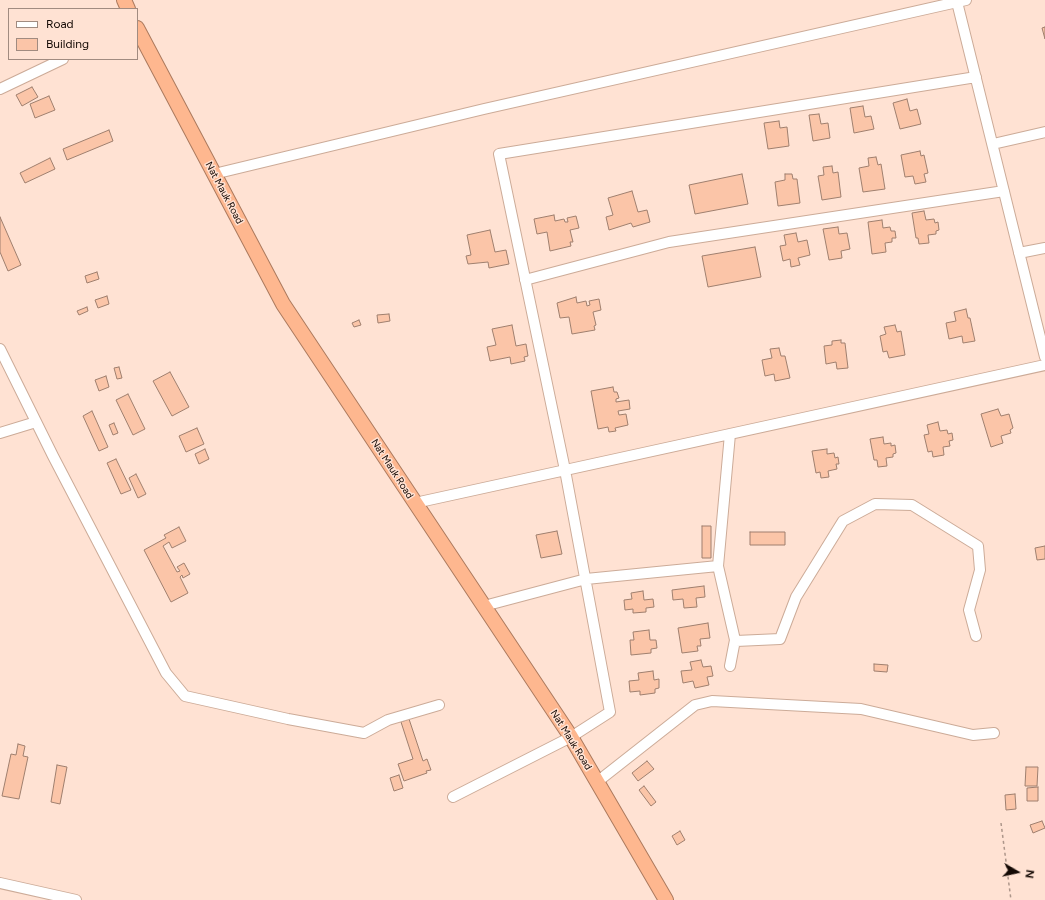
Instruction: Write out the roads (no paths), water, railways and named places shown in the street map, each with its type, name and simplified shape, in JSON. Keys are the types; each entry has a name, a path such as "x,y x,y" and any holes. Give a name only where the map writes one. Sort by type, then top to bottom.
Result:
{"highway":[{"name":"Nat Mauk Road","path":"138,30 283,304 571,738 666,900"}],"street":[{"path":"214,174 484,109 961,1 976,77 1045,358"},
{"path":"0,89 61,60"},
{"path":"453,797 571,738 610,712 565,470 499,154 976,77"},
{"path":"993,144 1045,132"},
{"path":"525,280 669,242 1004,191"},
{"path":"1019,253 1045,248"},
{"path":"0,349 36,422 166,673 185,696 288,720 364,733 388,720 439,705"},
{"path":"415,503 1045,365"},
{"path":"0,433 36,422"},
{"path":"730,434 718,566 735,640 730,666"},
{"path":"736,641 780,639 796,597 843,521 875,504 912,505 978,546 980,570 969,610 976,636"},
{"path":"484,606 586,579 718,566"},
{"path":"597,782 695,704 712,701 861,709 973,735 994,733"},
{"path":"0,883 76,900"}]}
